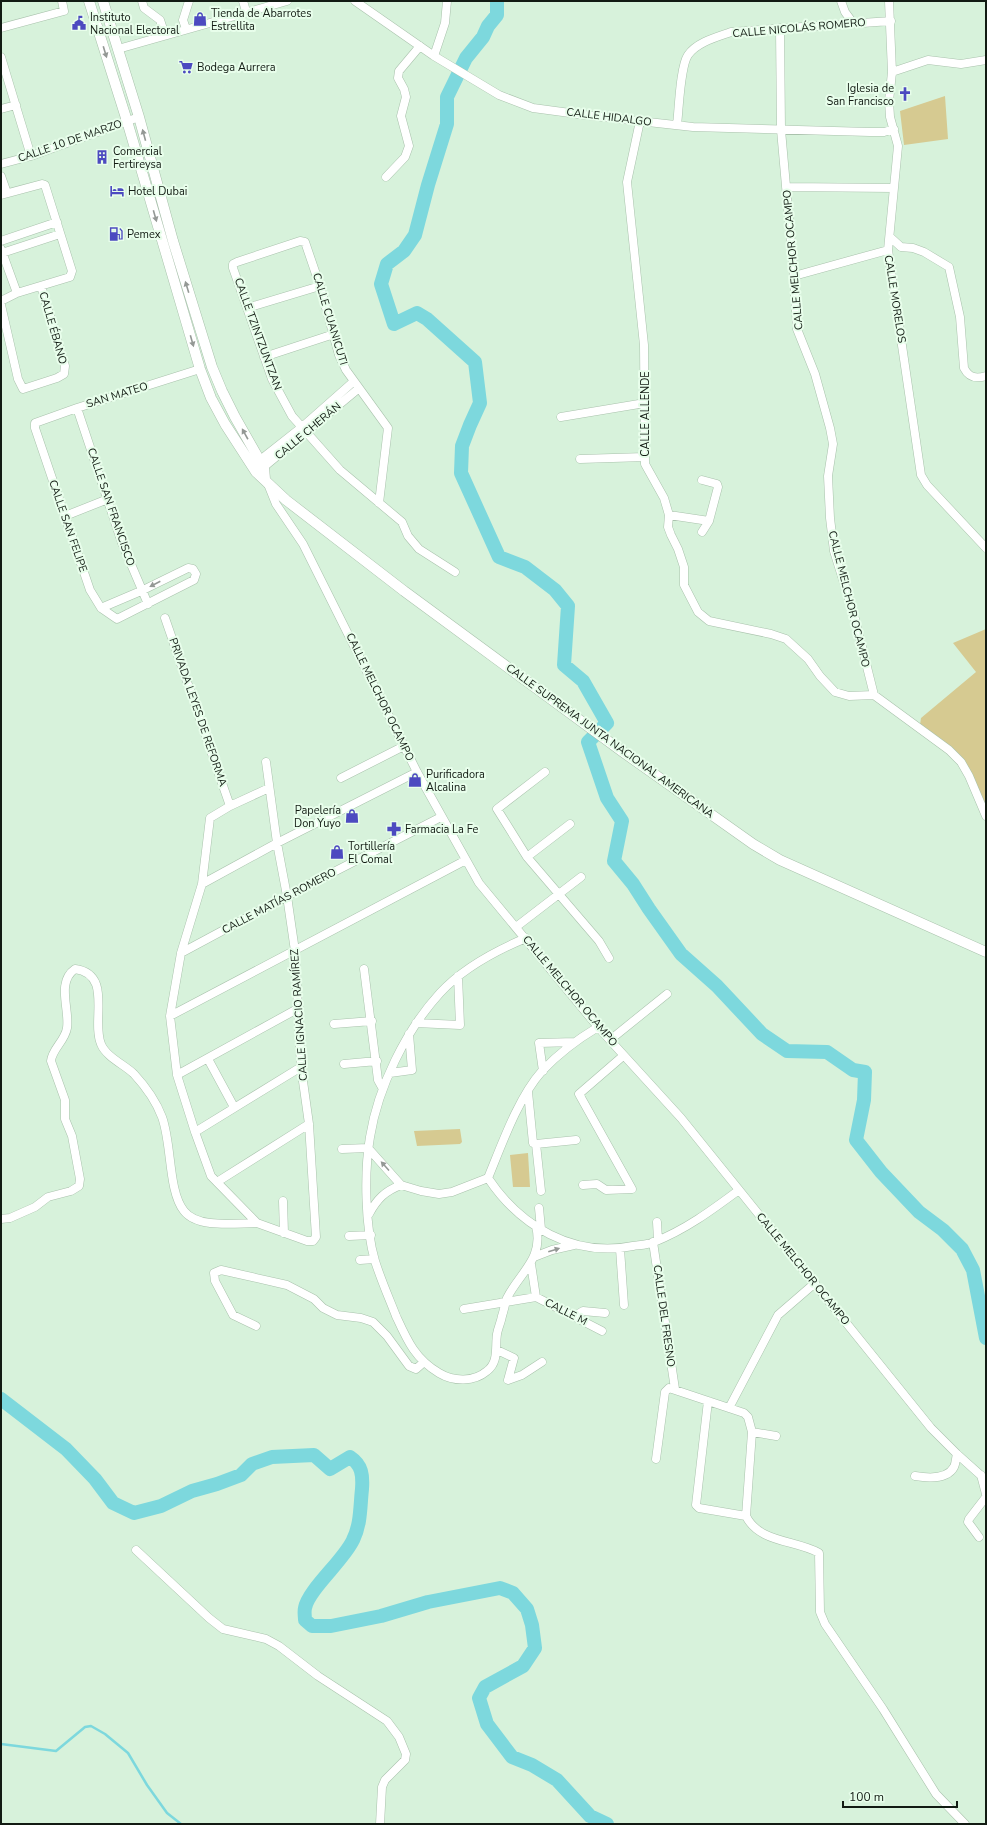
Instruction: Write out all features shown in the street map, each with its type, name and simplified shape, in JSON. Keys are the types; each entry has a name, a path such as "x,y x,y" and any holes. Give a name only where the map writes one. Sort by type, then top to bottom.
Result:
{"main road":[{"path":"90,1 200,369 211,398 225,424 258,466"},
{"path":"103,1 139,117 173,241 212,366 222,391 266,480"},
{"name":"CALLE SUPREMA JUNTA NACIONAL AMERICANA","path":"266,480 314,522 404,591 623,752 753,844 780,860 986,952"}],"street":[{"path":"1,28 64,11 62,1"},
{"path":"142,1 144,8 160,20 165,35"},
{"path":"186,29 183,20 189,1"},
{"path":"243,1 246,11"},
{"path":"118,49 246,11 286,1"},
{"name":"CALLE HIDALGO","path":"355,1 435,57 499,95 533,108 677,125 781,130 884,132 894,129"},
{"path":"435,57 445,23 447,1"},
{"path":"842,1 845,12 853,23"},
{"name":"CALLE MORELOS","path":"889,1 892,72 890,117 898,146 888,250 921,476 927,485 986,548"},
{"name":"CALLE NICOLÁS ROMERO","path":"677,125 684,64 688,55 696,47 731,32 891,21"},
{"name":"CALLE MELCHOR OCAMPO","path":"780,28 781,130 794,276 797,330 815,374 830,428 833,444 828,476 830,518 834,550 854,615 874,695"},
{"path":"386,177 405,157 409,146 401,116 406,97 404,89 398,78 399,71 420,46"},
{"path":"1,57 31,156"},
{"path":"892,72 928,60 961,64 986,60"},
{"path":"1,109 16,105"},
{"name":"CALLE 10 DE MARZO","path":"1,164 31,156 139,117"},
{"name":"CALLE ALLENDE","path":"640,121 627,182 644,345 645,464 648,472 656,482 664,498 669,515 668,527 684,567 684,585 698,612 709,622 771,634 786,640 808,659 834,692 849,696 874,695"},
{"path":"1,176 4,194 42,184 45,186 72,271 70,277 17,293 1,301"},
{"path":"786,187 894,188"},
{"path":"1,241 57,222"},
{"path":"17,293 2,251 60,234"},
{"path":"890,237 901,247 913,248 924,252 949,267 960,318 964,368 968,375 973,378 986,376"},
{"name":"CALLE TZINTZUNTZAN","path":"305,242 300,242 233,264 233,268 264,357 282,398 304,430 340,470 402,522 408,536 419,549 455,572"},
{"name":"CALLE CUANICUTI","path":"305,242 320,286 339,355 353,382 388,428 379,503"},
{"path":"794,276 888,250"},
{"name":"CALLE ÉBANO","path":"1,306 18,379 23,389 57,378 64,374 65,369 41,286"},
{"path":"247,308 320,286"},
{"path":"264,357 334,334"},
{"name":"SAN MATEO","path":"35,423 200,369"},
{"name":"CALLE CHERÁN","path":"304,430 353,382"},
{"name":"CALLE CHERÁN","path":"258,466 358,389"},
{"path":"561,417 645,403"},
{"name":"CALLE SAN FRANCISCO","path":"77,408 122,543 141,591 148,604"},
{"name":"CALLE SAN FELIPE","path":"35,423 35,428 90,590 101,608 117,619 148,604"},
{"path":"580,459 645,457"},
{"name":"CALLE MELCHOR OCAMPO","path":"266,480 276,504 303,544 326,588 417,772 479,883 598,1027 681,1118 931,1428 957,1454 984,1477"},
{"path":"702,480 718,484 709,521 702,532"},
{"path":"65,516 108,499"},
{"path":"669,515 709,521"},
{"path":"101,608 141,591 190,567 196,574 194,580 148,604"},
{"name":"PRIVADA LEYES DE REFORMA","path":"165,618 230,806"},
{"path":"874,695 949,750 961,762 969,776 986,816"},
{"path":"341,778 404,746"},
{"name":"CALLE IGNACIO RAMÍREZ","path":"266,762 276,842 287,896 295,951 302,1067 309,1124 316,1237 313,1241 284,1233"},
{"path":"202,884 276,842 417,772"},
{"path":"545,772 497,809 527,857 599,941 608,958"},
{"path":"269,788 230,806 210,818 202,884 181,953 170,1016 177,1075 211,1176 257,1222 284,1233 283,1201"},
{"name":"CALLE MATÍAS ROMERO","path":"181,953 441,816"},
{"path":"527,857 570,824"},
{"path":"170,1016 466,860"},
{"name":"CALLE MELCHOR OCAMPO","path":"516,927 581,877"},
{"path":"526,938 505,947 458,976 439,993 416,1023 409,1034 384,1088 377,1108 368,1148 367,1196 374,1259 384,1288 404,1335 414,1352 424,1362 445,1377 467,1380 487,1372 493,1365 497,1350 497,1334 506,1302 532,1261 538,1244 539,1208"},
{"path":"1,1219 10,1218 35,1207 48,1197 71,1191 79,1186 80,1179 72,1136 65,1119 65,1100 51,1062 52,1055 63,1040 67,1029 67,1014 64,993 71,973 75,969 88,972 95,980 99,997 98,1036 101,1046 134,1074 151,1095 162,1118 169,1143 176,1196 184,1211 193,1219 206,1223 257,1222"},
{"path":"364,970 372,1021 378,1080 384,1088"},
{"path":"416,1023 460,1025 458,976"},
{"path":"610,1040 667,994"},
{"path":"177,1075 299,1008"},
{"path":"334,1024 372,1021"},
{"path":"342,1148 368,1148 401,1185 421,1191 439,1194 452,1192 488,1178 504,1139 528,1091 542,1071 575,1042 598,1027"},
{"path":"390,1073 412,1070 409,1034"},
{"path":"542,1071 539,1043 575,1042"},
{"name":"CALLE MELCHOR OCAMPO","path":"587,1185 597,1184 606,1190 632,1189 579,1094 623,1056"},
{"path":"208,1059 234,1108"},
{"path":"344,1064 377,1061"},
{"path":"195,1132 302,1067"},
{"path":"528,1091 531,1138 533,1143 536,1144 541,1191"},
{"path":"217,1182 309,1124"},
{"path":"536,1144 576,1140"},
{"path":"488,1178 497,1192 516,1212 539,1228 574,1245 592,1248 620,1249 656,1241 682,1229 711,1211 739,1190"},
{"path":"368,1214 377,1200 390,1189 401,1185"},
{"name":"CALLE DEL FRESNO","path":"657,1222 656,1241 675,1389"},
{"path":"349,1236 371,1235"},
{"path":"532,1261 552,1250 574,1245"},
{"path":"620,1249 624,1305"},
{"path":"360,1260 374,1259"},
{"path":"532,1261 536,1297"},
{"path":"256,1326 233,1315 215,1281 214,1273 221,1270 287,1285 314,1299 322,1308 336,1315 361,1318 373,1322 387,1336 409,1366 416,1369 424,1362"},
{"path":"729,1408 778,1315 815,1283"},
{"name":"CALLE M","path":"464,1309 536,1297 602,1331"},
{"path":"575,1316 583,1311 605,1313"},
{"path":"497,1350 514,1358 508,1380 522,1375 542,1362"},
{"path":"656,1459 665,1392 669,1388 744,1413 748,1417 752,1432 746,1516 750,1523 767,1536 819,1553 820,1612 825,1624 883,1709 936,1794 965,1824"},
{"path":"708,1401 696,1505 699,1508 746,1516"},
{"path":"752,1432 776,1436"},
{"path":"915,1476 935,1478 944,1475 954,1466 957,1454"},
{"path":"979,1537 968,1522 986,1496 984,1477"},
{"path":"136,1550 209,1618 224,1629 266,1639 279,1646 318,1676 388,1721 399,1737 406,1754 405,1760 386,1780 382,1787 380,1824"}],"shaded area":[{"path":"945,96 948,139 904,145 900,111"},
{"path":"986,629 986,807 973,776 920,725 921,718 976,672 953,643"},
{"path":"460,1129 462,1142 460,1144 417,1146 414,1131"},
{"path":"528,1153 530,1187 513,1187 510,1155"}],"waterway":[{"path":"497,1 497,15 488,26 483,37 466,58 447,97 447,124 428,185 415,235 404,251 387,264 381,284 394,324 417,313 427,319 475,362 480,403 462,446 461,473 499,557 525,567 555,590 568,606 564,665 583,681 607,723 588,742 607,798 622,821 614,861 633,884 681,954 717,986 762,1034 787,1051 827,1052 853,1070 865,1072 864,1100 856,1140 881,1172 919,1212 943,1230 962,1249 973,1270 986,1338"},
{"path":"1,1399 66,1449 95,1479 113,1503 134,1513 161,1506 192,1491 241,1475 252,1464 272,1457 314,1455 330,1469 350,1457 357,1463 362,1475 358,1528 353,1540 342,1557 312,1593 305,1610 305,1620 312,1626 331,1626 381,1616 428,1602 500,1588 513,1593 527,1609 532,1625 535,1648 523,1666 485,1687 479,1698 487,1724 512,1757 532,1765 557,1780 590,1816 607,1824"},
{"path":"1,1744 56,1751 85,1727 91,1726 105,1734 128,1753 147,1785 167,1813 181,1824"}],"place":[{"name":"Tienda de Abarrotes Estrellita","path":"200,19"},
{"name":"Instituto Nacional Electoral","path":"79,23"},
{"name":"Bodega Aurrera","path":"186,67"},
{"name":"Iglesia de San Francisco","path":"905,94"},
{"name":"Comercial Fertireysa","path":"102,157"},
{"name":"Hotel Dubai","path":"117,191"},
{"name":"Pemex","path":"116,234"},
{"name":"Purificadora Alcalina","path":"415,780"},
{"name":"Papelería Don Yuyo","path":"352,816"},
{"name":"Farmacia La Fe","path":"394,829"},
{"name":"Tortillería El Comal","path":"337,852"}]}
